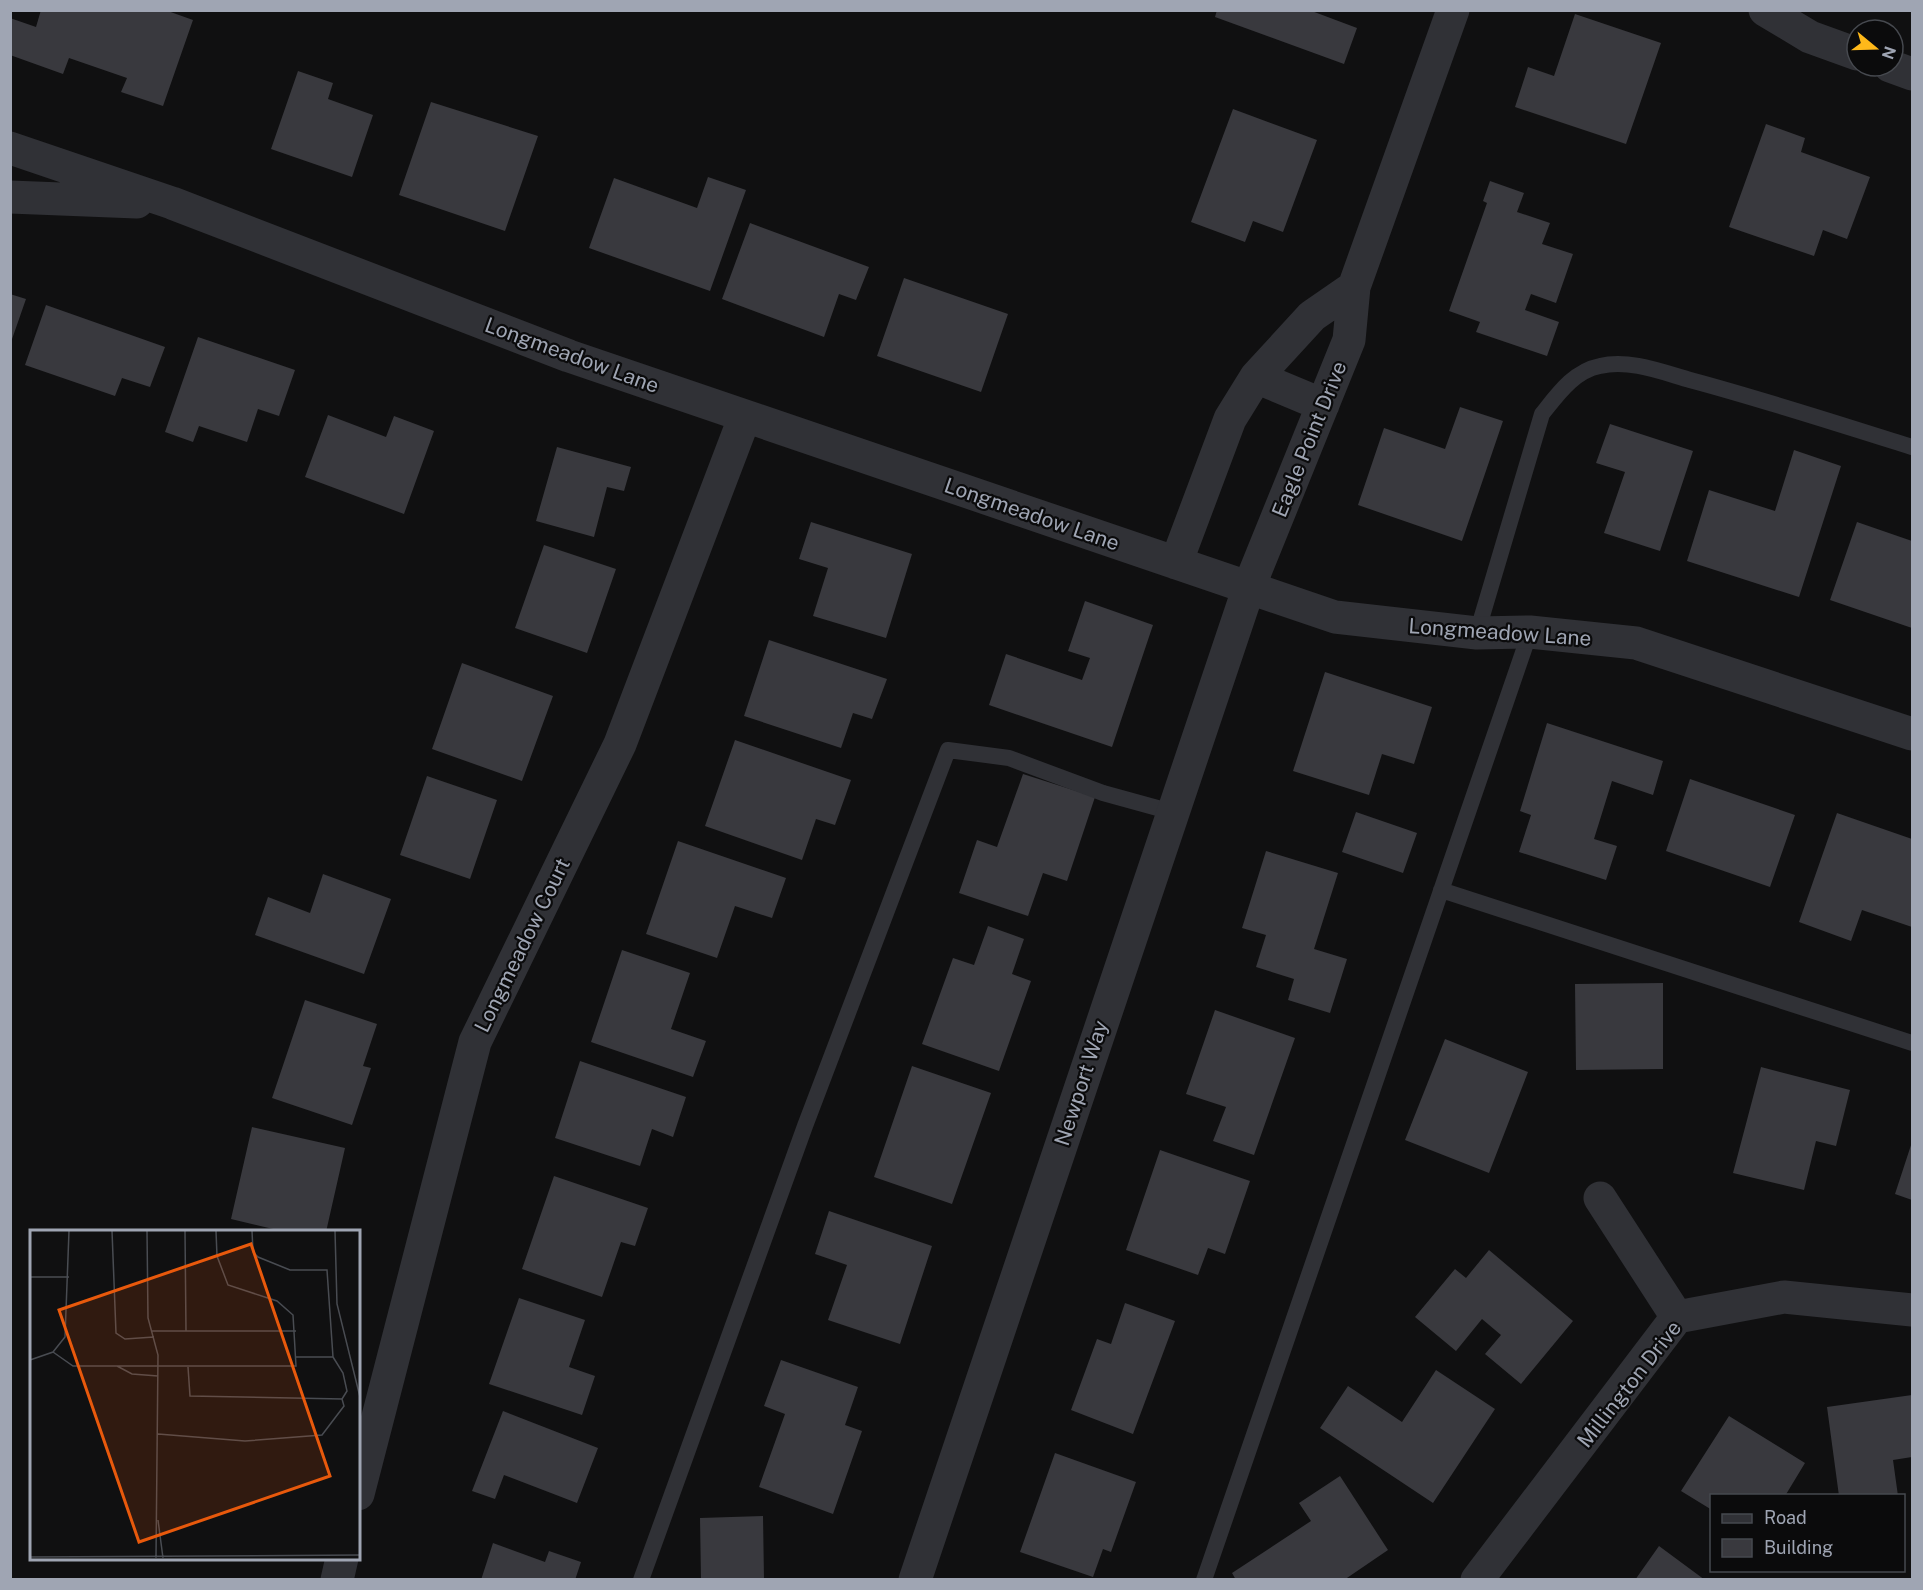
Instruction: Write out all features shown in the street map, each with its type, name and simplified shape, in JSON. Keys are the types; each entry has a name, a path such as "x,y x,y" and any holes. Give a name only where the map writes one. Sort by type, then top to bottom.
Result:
{"street":[{"name":"Eagle Point Drive","path":"1249,587 1349,340 1354,287 1453,10"},
{"path":"1765,10 1810,38 1845,50"},
{"name":"Longmeadow Lane","path":"10,148 172,203 569,356 1335,617 1477,633 1530,632 1636,643 1912,734"},
{"name":"Longmeadow Lane","path":"10,198 172,203"},
{"path":"1176,563 1230,419 1256,377 1312,316 1354,287"},
{"path":"1256,377 1323,405"},
{"name":"Longmeadow Court","path":"360,1486 475,1042 620,744 746,416"},
{"name":"Newport Way","path":"915,1580 1249,587"},
{"path":"1600,1198 1677,1317"},
{"name":"Millington Drive","path":"1477,1580 1677,1317 1784,1296 1912,1310"},
{"path":"337,1580 342,1560"}],"lane":[{"path":"1477,633 1542,414 1559,392 1582,372 1601,365 1635,365 1743,394 1912,447"},
{"path":"1204,1580 1530,632"},
{"path":"641,1580 801,1137 948,750 1009,758 1103,793 1172,812"},
{"path":"1441,890 1912,1043"}],"building":[{"path":"41,10 165,10 193,20 163,106 121,92 127,78 69,58 63,74 10,55 10,18 36,27"},
{"path":"1217,10 1309,10 1357,28 1344,64 1215,17"},
{"path":"1575,14 1661,43 1626,144 1515,107 1528,67 1554,76"},
{"path":"298,71 333,83 328,99 373,115 352,177 271,149"},
{"path":"431,102 538,136 505,231 399,195"},
{"path":"1233,109 1317,140 1283,232 1253,221 1245,242 1191,222"},
{"path":"1766,124 1805,138 1801,152 1870,177 1847,239 1823,230 1814,256 1729,227"},
{"path":"708,177 746,190 710,291 589,248 614,178 697,208"},
{"path":"1490,181 1524,193 1517,212 1550,223 1542,244 1573,254 1556,303 1531,294 1525,310 1559,322 1547,356 1476,332 1480,322 1449,311 1487,203 1483,201"},
{"path":"750,223 869,267 856,300 839,294 824,337 722,299"},
{"path":"904,278 1008,314 981,392 877,356"},
{"path":"10,294 26,299 11,342 10,342"},
{"path":"46,305 165,347 150,387 122,378 115,396 25,365"},
{"path":"198,337 295,370 279,416 258,409 247,442 199,426 193,442 165,432"},
{"path":"1460,407 1503,421 1462,541 1358,505 1384,428 1445,449"},
{"path":"328,415 386,437 394,416 434,431 404,514 305,477"},
{"path":"1610,424 1693,451 1660,551 1604,533 1625,472 1596,463"},
{"path":"557,447 631,467 624,491 607,487 594,537 536,521"},
{"path":"1794,450 1841,466 1799,597 1687,561 1709,490 1775,511"},
{"path":"811,522 912,554 886,638 813,616 828,568 799,559"},
{"path":"1857,522 1912,541 1912,628 1830,600"},
{"path":"544,545 616,569 587,653 515,628"},
{"path":"1085,601 1153,625 1112,747 989,705 1006,654 1082,680 1090,658 1068,651"},
{"path":"769,640 887,679 872,719 853,713 841,748 744,716"},
{"path":"462,663 553,696 522,781 432,749"},
{"path":"1325,672 1432,707 1414,764 1382,754 1369,795 1293,771"},
{"path":"1547,723 1663,761 1653,795 1612,781 1594,839 1617,846 1606,880 1519,852 1531,815 1520,811"},
{"path":"735,740 851,780 835,825 816,819 802,860 705,826"},
{"path":"1023,774 1095,797 1067,881 1043,873 1028,916 959,893 977,840 997,847"},
{"path":"427,776 497,800 470,879 400,855"},
{"path":"1690,779 1795,815 1770,887 1666,851"},
{"path":"1356,812 1417,833 1403,873 1342,852"},
{"path":"1837,813 1912,839 1912,927 1862,910 1851,941 1799,922"},
{"path":"678,841 786,878 772,918 735,906 717,958 646,934"},
{"path":"1266,851 1338,873 1314,949 1347,959 1330,1013 1288,1000 1294,979 1256,967 1266,935 1242,928"},
{"path":"323,874 391,899 364,974 255,935 268,897 310,913"},
{"path":"988,926 1024,939 1012,974 1031,981 999,1071 922,1044 953,958 974,965"},
{"path":"622,950 690,973 671,1029 706,1041 693,1077 591,1042"},
{"path":"1663,983 1663,1069 1576,1070 1575,984"},
{"path":"305,1000 377,1024 363,1066 371,1068 352,1125 272,1098"},
{"path":"1215,1010 1295,1038 1254,1155 1213,1141 1226,1107 1186,1094"},
{"path":"1445,1039 1528,1072 1489,1173 1405,1140"},
{"path":"580,1061 686,1097 673,1137 652,1129 640,1166 555,1138"},
{"path":"912,1066 991,1093 952,1204 874,1177"},
{"path":"1761,1067 1850,1090 1836,1146 1816,1141 1804,1190 1733,1173"},
{"path":"252,1127 345,1148 326,1230 278,1230 231,1219"},
{"path":"1912,1142 1912,1200 1895,1194"},
{"path":"1160,1150 1250,1181 1225,1254 1208,1248 1198,1275 1126,1250"},
{"path":"554,1176 648,1208 635,1246 621,1242 602,1297 522,1269"},
{"path":"829,1211 932,1246 900,1344 828,1320 847,1265 815,1254"},
{"path":"1489,1250 1573,1321 1521,1384 1485,1354 1501,1335 1482,1319 1456,1351 1415,1317 1455,1269 1466,1278"},
{"path":"519,1298 585,1320 569,1367 595,1376 582,1415 489,1384"},
{"path":"1125,1303 1175,1321 1133,1434 1071,1410 1097,1339 1111,1344"},
{"path":"781,1360 858,1387 845,1425 862,1431 833,1514 759,1487 785,1414 764,1406"},
{"path":"1436,1370 1495,1409 1433,1503 1320,1428 1348,1386 1402,1422"},
{"path":"1912,1395 1912,1457 1893,1460 1898,1494 1839,1494 1827,1407"},
{"path":"503,1411 598,1448 577,1503 504,1475 495,1499 472,1491"},
{"path":"1729,1416 1805,1463 1786,1494 1710,1494 1710,1509 1681,1491"},
{"path":"1055,1453 1136,1482 1111,1552 1103,1549 1093,1577 1020,1552"},
{"path":"1340,1476 1388,1550 1344,1580 1236,1580 1232,1573 1311,1521 1299,1503"},
{"path":"763,1516 764,1580 701,1580 700,1518"},
{"path":"493,1543 545,1562 549,1551 581,1562 575,1580 481,1580"},
{"path":"1659,1546 1705,1580 1635,1580"}]}
